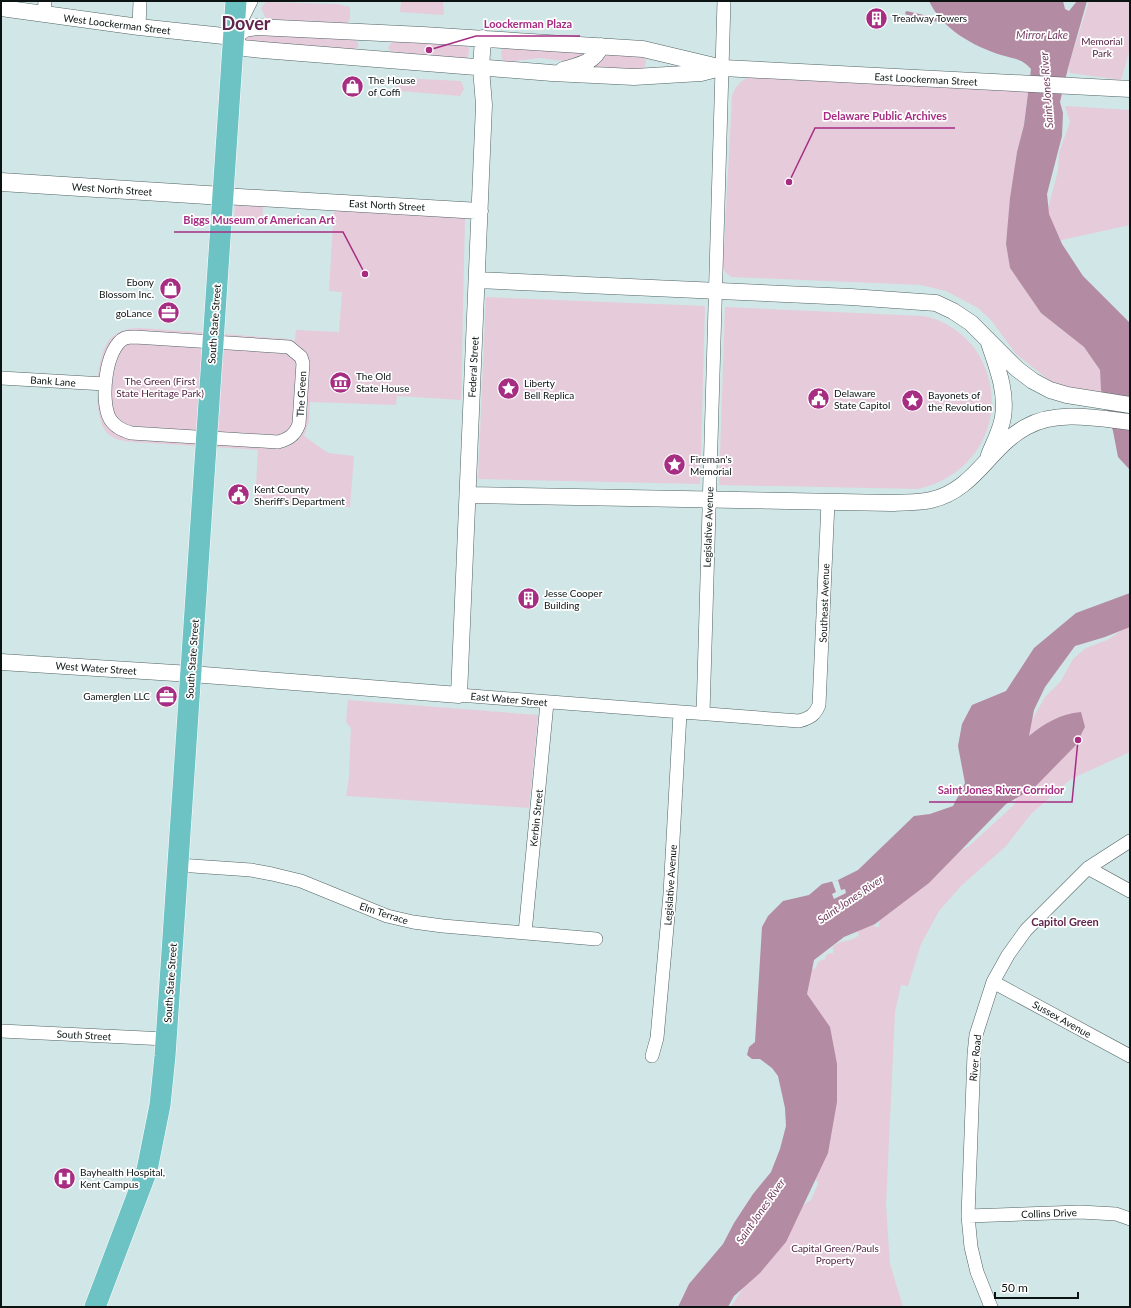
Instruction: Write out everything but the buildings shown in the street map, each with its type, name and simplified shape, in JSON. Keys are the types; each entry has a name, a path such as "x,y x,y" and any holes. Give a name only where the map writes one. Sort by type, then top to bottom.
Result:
{"main road":[{"name":"South State Street","path":"95,1307 147,1170 160,1105 178,865 236,1"},
{"name":"West North Street","path":"1,182 223,196"}],"street":[{"path":"139,27 140,1"},
{"path":"233,37 250,1"},
{"name":"Legislative Avenue","path":"703,714 724,1"},
{"name":"West Loockerman Street","path":"1,8 45,8 139,27 233,37"},
{"path":"233,37 245,29 256,27 483,38 643,49 723,68"},
{"path":"233,37 242,48 552,74 634,77 701,73 723,68"},
{"name":"Federal Street","path":"459,695 484,105 481,68 483,38"},
{"path":"552,74 584,64 597,55 601,46"},
{"name":"East Loockerman Street","path":"723,68 1130,89"},
{"name":"East North Street","path":"223,196 480,211"},
{"path":"477,280 851,297 936,303 953,311 971,323 1017,369 1050,390 1067,395 1130,405"},
{"name":"The Green","path":"135,337 212,343 285,347 296,352 301,357 303,363 300,424 293,436 278,442 130,432 121,429 110,419 106,408 106,384 109,361 119,344 125,339 135,337"},
{"path":"987,461 1003,417 1004,400 1001,381 989,342"},
{"name":"Bank Lane","path":"1,378 106,384"},
{"path":"468,495 892,503 930,500 950,493 969,481 1007,441 1026,427 1053,419 1085,416 1130,422"},
{"name":"Southeast Avenue","path":"820,705 828,502"},
{"name":"West Water Street","path":"1,662 191,674"},
{"name":"East Water Street","path":"191,674 547,703 799,721 807,719 815,714 820,705"},
{"name":"Kerbin Street","path":"525,933 547,703"},
{"name":"Legislative Avenue","path":"652,1056 657,1038 670,894 680,713"},
{"name":"River Road","path":"991,1307 975,1266 971,1247 968,1216 976,1035 994,982 1008,955 1026,930 1088,868 1130,841"},
{"name":"Elm Terrace","path":"178,865 251,870 301,881 387,916 413,922 525,933 596,938"},
{"path":"1088,868 1130,891"},
{"name":"Sussex Avenue","path":"994,982 1130,1056"},
{"name":"South Street","path":"1,1031 166,1039"},
{"name":"Collins Drive","path":"968,1216 1080,1212 1116,1214 1130,1219"}],"green space":[{"path":"401,1 443,1 444,15 400,12"},
{"name":"Memorial Park","path":"1089,1 1130,1 1130,49 1121,80 1070,73 1068,68"},
{"path":"266,2 337,4 350,7 350,19 347,24 266,19 261,8"},
{"path":"248,33 351,39 358,42 358,47 353,50 244,41 244,36"},
{"path":"393,40 465,44 469,49 468,57 463,61 394,55 388,48"},
{"path":"505,47 586,49 588,55 571,62 540,58 507,62 502,59 501,51"},
{"path":"603,53 645,55 646,61 644,69 638,70 592,67"},
{"path":"752,76 1028,91 1024,125 1017,152 1006,244 1010,268 1041,313 1084,347 1100,370 1102,394 1061,387 1050,381 1016,354 991,320 978,308 946,291 921,285 731,277 725,272 723,267 732,96 739,83"},
{"path":"400,78 461,81 464,89 460,96 400,91 395,88"},
{"path":"1065,106 1130,110 1130,225 1053,242 1047,212 1058,171 1059,153 1070,122"},
{"path":"235,203 263,205 262,223 234,221"},
{"name":"The Green (First State Heritage Park)","path":"334,208 465,217 461,400 397,396 396,405 310,402 309,421 304,436 328,453 354,456 350,507 255,504 258,450 123,441 116,439 107,433 102,425 99,414 97,386 101,359 105,347 113,336 120,332 128,329 141,328 289,339 295,341 296,330 339,332 342,292 329,291"},
{"path":"486,297 705,306 700,484 478,479"},
{"path":"725,307 922,316 945,323 952,327 970,343 975,349 986,371 991,393 991,414 985,435 975,453 960,469 941,481 918,489 719,485"},
{"name":"Capital Green/Pauls Property","path":"1130,625 1130,752 1071,779 1031,814 1006,846 961,886 939,911 921,944 908,986 901,985 895,1012 886,1205 890,1264 903,1307 731,1307 753,1273 802,1206 811,1200 818,1184 816,1179 818,1169 809,1058 805,967 815,969 819,961 825,959 827,954 833,953 833,947 839,943 853,939 859,935 858,931 871,922 875,927 879,927 881,909 888,913 914,894 921,874 969,846 1014,805 1018,795 1027,729 1045,697 1061,681 1073,659 1086,648 1107,640"},
{"path":"348,700 538,715 529,808 346,796 348,788 351,728 346,722"}],"water":[{"path":"929,1 1063,1 1065,9 1069,11 1077,1 1087,1 1060,102 1063,113 1062,136 1047,194 1049,214 1062,244 1083,276 1130,323 1130,470 1118,457 1113,431 1101,390 1100,370 1084,347 1041,313 1010,268 1006,244 1010,198 1017,152 1024,125 1031,69 1028,65 1021,61 980,47 959,35 942,20"},
{"name":"Saint Jones River","path":"1130,593 1130,627 1105,637 1075,646 1045,687 1034,710 1029,736 1053,720 1073,713 1081,712 1085,727 1075,746 1034,788 1006,804 929,883 875,924 844,937 814,960 807,994 830,1027 837,1064 837,1102 828,1153 786,1242 760,1273 734,1296 728,1307 678,1307 689,1284 723,1244 734,1223 753,1194 771,1172 780,1149 786,1126 785,1108 778,1076 772,1068 760,1059 752,1059 747,1055 749,1047 755,1042 762,927 768,916 783,901 809,895 822,884 838,880 858,870 914,816 930,814 953,806 965,783 958,746 962,724 972,705 1006,691 1034,648 1076,613"}],"pier":[{"path":"838,880 841,890 845,889 846,893 834,899 832,894 836,892 832,881"}],"waterway":[{"path":"907,13 942,21"}],"place":[{"name":"Treadway Towers","path":"876,18"},
{"name":"Loockerman Plaza","path":"429,50"},
{"name":"The House of Coffi","path":"352,86"},
{"name":"Delaware Public Archives","path":"789,182"},
{"name":"Biggs Museum of American Art","path":"365,274"},
{"name":"Ebony Blossom Inc.","path":"170,288"},
{"name":"goLance","path":"168,313"},
{"name":"The Old State House","path":"341,382"},
{"name":"Liberty Bell Replica","path":"509,389"},
{"name":"Delaware State Capitol","path":"818,399"},
{"name":"Bayonets of the Revolution","path":"913,401"},
{"name":"Fireman's Memorial","path":"675,465"},
{"name":"Kent County Sheriff's Department","path":"239,495"},
{"name":"Jesse Cooper Building","path":"528,599"},
{"name":"Gamerglen LLC","path":"166,696"},
{"name":"Saint Jones River Corridor","path":"1078,740"},
{"name":"Bayhealth Hospital, Kent Campus","path":"65,1178"}],"district":[{"name":"Dover","path":"246,23"},
{"name":"Capitol Green","path":"1065,921"}],"water label":[{"name":"Mirror Lake","path":"1042,34"}]}
